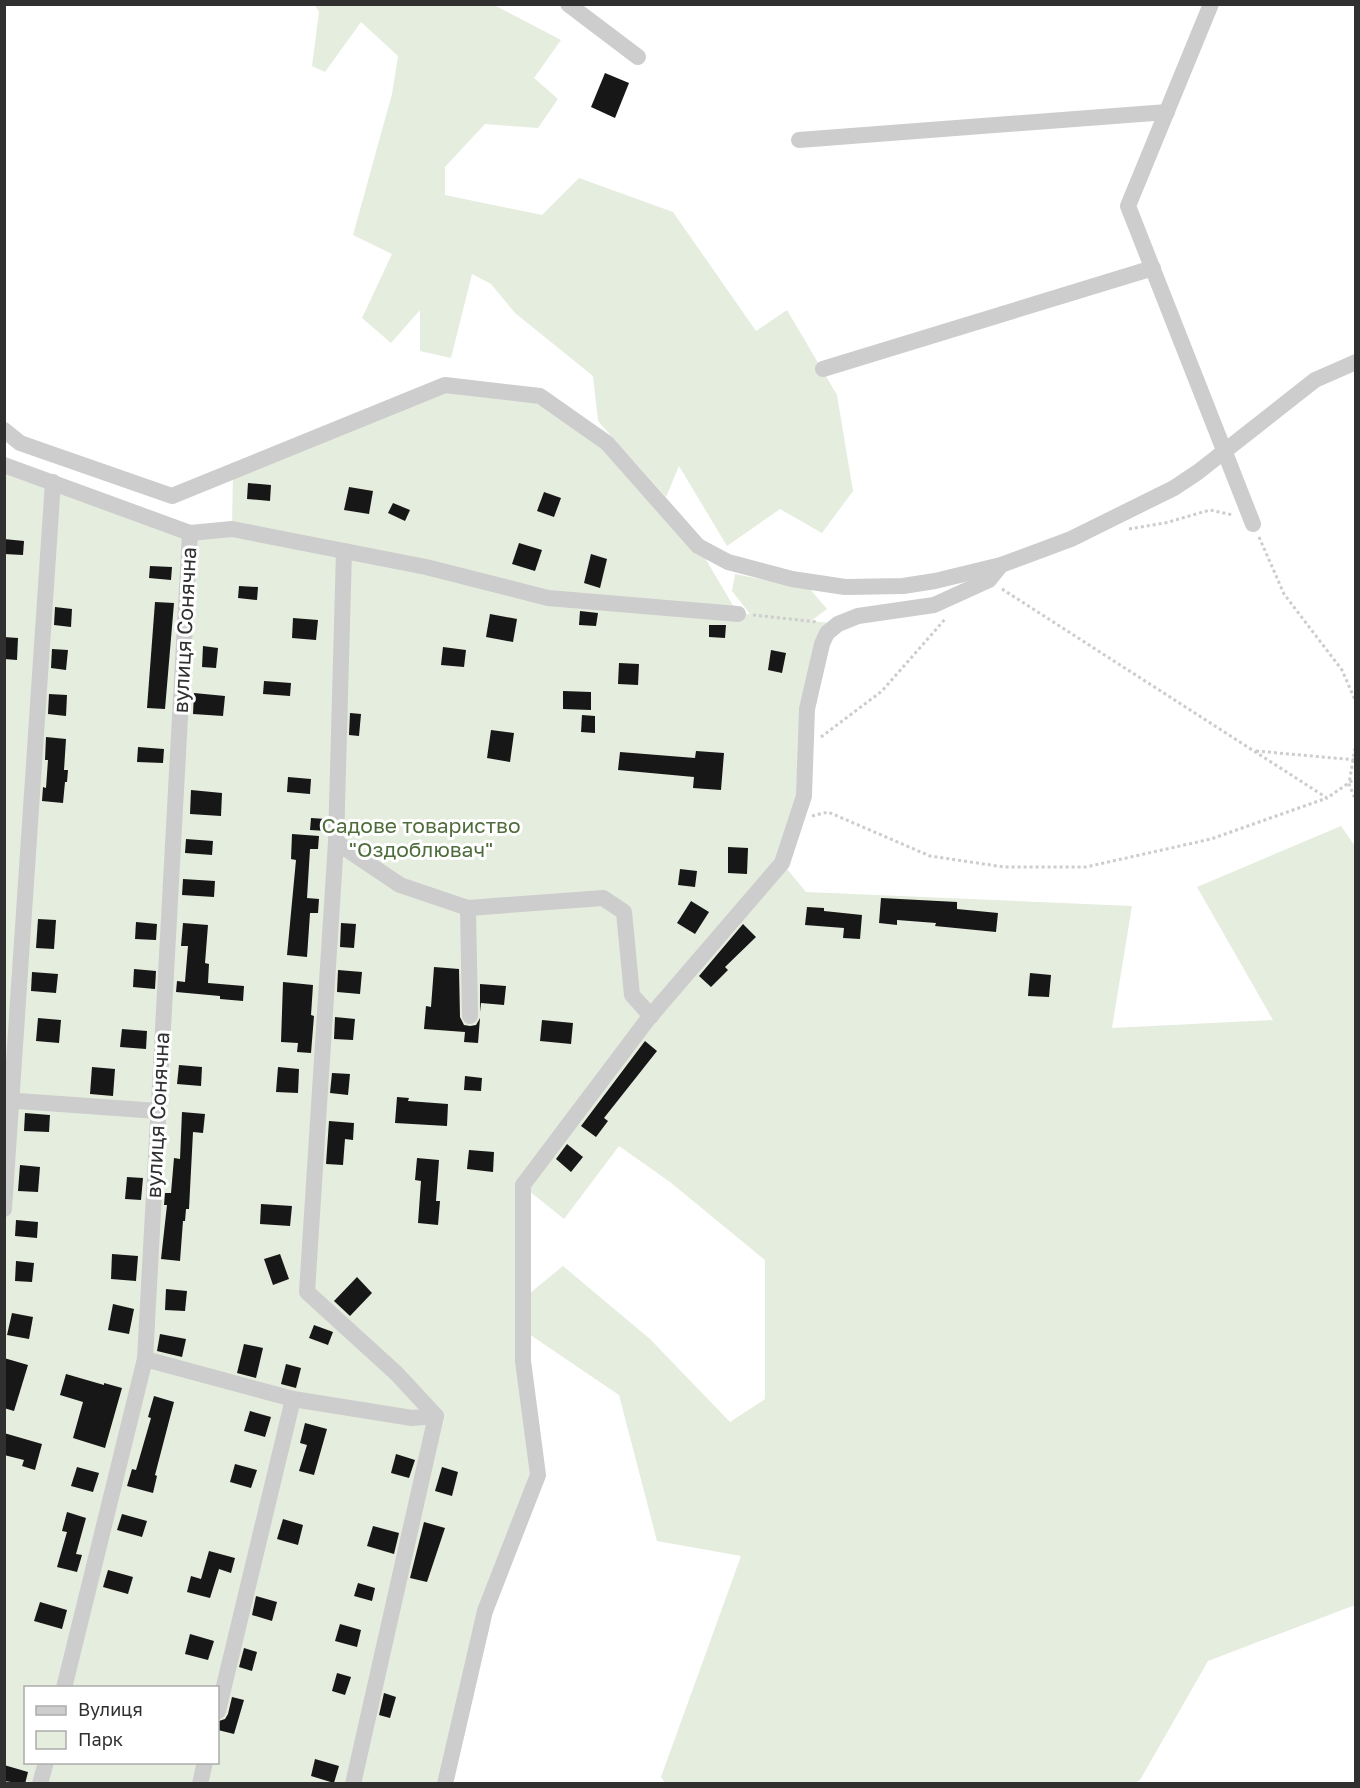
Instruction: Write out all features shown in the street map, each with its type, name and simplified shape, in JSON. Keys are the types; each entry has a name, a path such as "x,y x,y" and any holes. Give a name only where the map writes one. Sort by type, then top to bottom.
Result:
{"street":[{"path":"568,4 638,57"},
{"path":"1211,4 1128,206 1253,524"},
{"path":"799,140 1167,112"},
{"path":"823,369 1153,268"},
{"path":"4,430 20,443 172,496 445,385 540,396 607,443 698,546 728,562 761,573 845,587 903,586 935,581 1001,565 1071,538 1174,488 1198,472 1315,380 1356,362"},
{"path":"4,465 190,533 232,529 426,567 548,598 738,614"},
{"path":"4,1209 8,1101 52,482"},
{"name":"вулиця Сонячна","path":"64,1686 145,1359 190,533"},
{"path":"344,551 336,842 307,1292 396,1372 436,1416"},
{"path":"445,1784 485,1611 538,1475 523,1361 523,1185 651,1016 782,863 804,796 807,709 822,644 827,633 838,624 858,616 934,605 989,580 1001,565"},
{"path":"336,842 400,885 468,908 603,898 624,912 632,995 651,1016"},
{"path":"468,908 470,1016"},
{"path":"8,1101 158,1111"},
{"path":"145,1359 293,1399 412,1418 436,1416"},
{"path":"219,1707 293,1399"},
{"path":"353,1784 436,1416"},
{"path":"40,1784 45,1764"},
{"path":"200,1784 205,1764"}],"path":[{"path":"1123,530 1165,523 1210,510 1241,517 1253,524 1284,594 1342,670 1356,702"},
{"path":"989,580 1327,798"},
{"path":"806,749 882,692 952,611"},
{"path":"738,614 838,624"},
{"path":"1356,742 1349,784 1356,801"},
{"path":"1254,751 1354,760"},
{"path":"811,816 828,812 930,856 1004,867 1086,867 1211,839 1327,798 1356,778"}],"green space":[{"path":"315,5 494,5 561,40 534,78 558,99 538,128 485,124 445,167 445,195 542,215 579,178 673,212 756,331 787,310 837,395 853,491 822,533 780,509 727,546 679,466 666,497 598,421 593,376 515,313 491,284 472,274 451,358 420,351 420,310 391,343 362,318 392,254 353,235 392,94 398,56 361,22 325,72 312,66 319,12"},
{"name":"Садове товариство \"Оздоблювач\"","path":"445,385 540,396 607,443 698,546 738,614 750,614 732,591 735,574 810,589 827,609 811,621 838,624 822,644 804,796 782,863 806,892 1132,906 1112,1028 1273,1020 1197,887 1341,826 1355,846 1355,1605 1208,1661 1140,1780 1133,1784 665,1783 661,1777 741,1556 657,1541 619,1395 523,1330 538,1475 485,1611 445,1783 5,1784 5,465 190,533 232,529 233,471","holes":["619,1146 670,1182 765,1260 765,1399 730,1422 650,1339 563,1266 524,1298 523,1186 564,1219"]}],"building":[{"path":"605,73 629,83 615,118 591,107"},
{"path":"248,483 271,485 270,501 247,499"},
{"path":"349,487 373,491 369,514 344,510"},
{"path":"544,492 561,498 554,517 537,511"},
{"path":"393,503 410,510 405,521 388,513"},
{"path":"4,539 24,541 23,555 4,554"},
{"path":"519,543 542,550 535,571 512,564"},
{"path":"591,554 607,559 600,588 584,583"},
{"path":"150,566 172,567 171,580 149,578"},
{"path":"239,586 258,587 257,600 238,598"},
{"path":"155,602 174,603 165,709 147,708"},
{"path":"55,607 72,609 71,627 54,625"},
{"path":"580,611 598,613 596,626 579,625"},
{"path":"490,614 517,619 513,642 486,637"},
{"path":"293,618 318,620 316,640 292,638"},
{"path":"709,625 726,625 725,638 709,637"},
{"path":"4,637 18,638 17,660 4,659"},
{"path":"203,646 218,648 216,668 202,667"},
{"path":"443,647 466,650 464,667 441,665"},
{"path":"52,649 68,650 66,670 51,668"},
{"path":"771,650 786,653 782,673 768,670"},
{"path":"619,663 639,664 638,685 618,684"},
{"path":"264,681 291,683 290,696 263,694"},
{"path":"563,691 591,692 591,710 563,709"},
{"path":"194,693 225,696 223,716 193,714"},
{"path":"49,694 67,695 66,716 48,714"},
{"path":"350,713 361,714 359,736 349,735"},
{"path":"582,715 595,716 595,733 581,732"},
{"path":"491,730 514,733 510,762 487,758"},
{"path":"46,737 66,739 64,770 68,770 63,803 42,801 43,787 46,788 48,760 45,760"},
{"path":"138,747 164,749 163,763 137,762"},
{"path":"696,751 724,753 721,790 693,788 694,777 618,770 620,752 695,758"},
{"path":"288,777 311,779 310,794 287,792"},
{"path":"191,790 222,793 221,816 190,814"},
{"path":"311,818 326,819 326,831 310,830"},
{"path":"292,834 319,836 318,849 310,849 307,898 319,899 318,913 310,913 307,957 287,955 296,860 291,859"},
{"path":"186,839 213,841 212,855 185,853"},
{"path":"728,847 748,848 747,874 728,873"},
{"path":"680,869 697,871 695,887 678,885"},
{"path":"183,879 215,881 214,897 182,895"},
{"path":"881,898 957,902 957,909 998,913 996,932 897,920 897,925 879,923"},
{"path":"691,901 709,912 695,934 677,923"},
{"path":"807,907 862,915 860,939 843,938 844,928 805,925"},
{"path":"38,919 56,920 54,949 36,948"},
{"path":"136,922 157,924 156,940 135,939"},
{"path":"183,923 208,925 205,963 209,964 208,983 244,986 243,1001 220,999 220,996 176,992 177,981 185,982 188,946 181,946"},
{"path":"341,923 356,924 354,948 340,947"},
{"path":"743,924 756,937 725,967 728,970 711,987 699,976"},
{"path":"434,967 459,969 460,1017 464,1025 470,1026 476,1025 480,1018 478,1043 464,1042 465,1032 424,1029 426,1006 431,1007"},
{"path":"134,969 156,971 155,989 133,987"},
{"path":"338,970 362,972 360,994 337,992"},
{"path":"32,972 58,974 56,993 31,991"},
{"path":"1030,973 1051,975 1049,997 1028,996"},
{"path":"283,982 313,985 311,1015 314,1016 311,1053 297,1052 298,1043 281,1042"},
{"path":"480,984 506,986 504,1005 481,1003 480,1012"},
{"path":"335,1017 355,1019 353,1040 334,1039"},
{"path":"38,1018 61,1020 59,1043 36,1041"},
{"path":"542,1020 573,1023 571,1044 540,1041"},
{"path":"122,1029 147,1031 146,1049 120,1047"},
{"path":"645,1041 657,1051 604,1118 608,1121 596,1137 581,1126"},
{"path":"179,1065 202,1067 201,1086 177,1084"},
{"path":"92,1067 115,1069 113,1096 90,1094"},
{"path":"278,1067 299,1069 298,1093 276,1092"},
{"path":"332,1073 350,1074 348,1095 330,1093"},
{"path":"465,1076 482,1078 481,1091 464,1090"},
{"path":"397,1097 409,1098 408,1101 448,1104 447,1126 395,1123"},
{"path":"182,1112 205,1114 203,1133 193,1132 189,1209 186,1209 185,1221 183,1221 180,1261 161,1259 167,1205 164,1205 165,1193 171,1193 174,1158 180,1159"},
{"path":"25,1113 50,1115 49,1132 24,1131"},
{"path":"329,1121 354,1123 353,1140 345,1139 343,1165 326,1164"},
{"path":"567,1144 583,1157 571,1172 556,1159"},
{"path":"469,1150 494,1152 493,1172 467,1169"},
{"path":"417,1158 439,1160 436,1201 440,1201 438,1225 418,1223 421,1181 415,1180"},
{"path":"20,1165 40,1167 38,1192 18,1191"},
{"path":"127,1177 143,1178 141,1200 125,1199"},
{"path":"261,1204 292,1206 290,1226 260,1224"},
{"path":"16,1220 38,1222 37,1238 15,1236"},
{"path":"112,1254 138,1256 136,1281 111,1279"},
{"path":"280,1254 289,1279 273,1285 264,1259"},
{"path":"16,1261 34,1263 32,1282 15,1281"},
{"path":"357,1277 372,1293 350,1316 334,1301"},
{"path":"166,1289 187,1291 185,1311 165,1310"},
{"path":"113,1304 134,1309 129,1334 108,1330"},
{"path":"12,1313 33,1317 29,1339 7,1335"},
{"path":"314,1325 333,1332 328,1345 309,1338"},
{"path":"160,1334 186,1339 182,1357 157,1351"},
{"path":"244,1344 263,1348 256,1378 237,1373"},
{"path":"4,1358 28,1365 14,1411 4,1408"},
{"path":"286,1364 301,1368 296,1388 281,1384"},
{"path":"66,1374 122,1388 105,1448 73,1438 83,1402 60,1395"},
{"path":"154,1396 174,1402 155,1475 157,1476 153,1493 127,1486 132,1469 136,1470 151,1418 148,1417"},
{"path":"250,1411 271,1417 265,1437 244,1431"},
{"path":"305,1423 327,1429 314,1475 299,1471 307,1445 300,1443"},
{"path":"4,1433 42,1444 35,1470 22,1466 24,1460 4,1455"},
{"path":"396,1454 415,1460 409,1478 391,1473"},
{"path":"235,1464 257,1470 251,1488 230,1482"},
{"path":"77,1467 99,1473 93,1492 71,1486"},
{"path":"442,1467 458,1472 452,1496 435,1491"},
{"path":"67,1512 86,1518 76,1554 82,1555 77,1572 57,1567 67,1532 62,1531"},
{"path":"122,1514 147,1521 142,1537 117,1530"},
{"path":"283,1519 303,1525 298,1545 277,1539"},
{"path":"424,1522 445,1528 427,1582 410,1578"},
{"path":"373,1526 399,1533 394,1554 367,1546"},
{"path":"209,1551 235,1558 231,1573 219,1569 210,1598 187,1592 191,1576 201,1579"},
{"path":"108,1570 133,1577 128,1594 103,1587"},
{"path":"358,1583 375,1588 372,1601 354,1596"},
{"path":"256,1596 277,1602 272,1621 252,1615"},
{"path":"40,1602 67,1610 62,1629 34,1621"},
{"path":"340,1624 361,1630 357,1647 335,1641"},
{"path":"190,1634 214,1641 208,1660 185,1654"},
{"path":"244,1648 257,1652 252,1671 239,1667"},
{"path":"337,1673 351,1677 345,1695 332,1691"},
{"path":"384,1693 396,1697 390,1718 379,1715"},
{"path":"232,1697 244,1700 234,1734 219,1730 219,1721 225,1719"},
{"path":"315,1759 339,1766 334,1783 311,1776"},
{"path":"4,1765 28,1772 25,1784 4,1781"}]}
